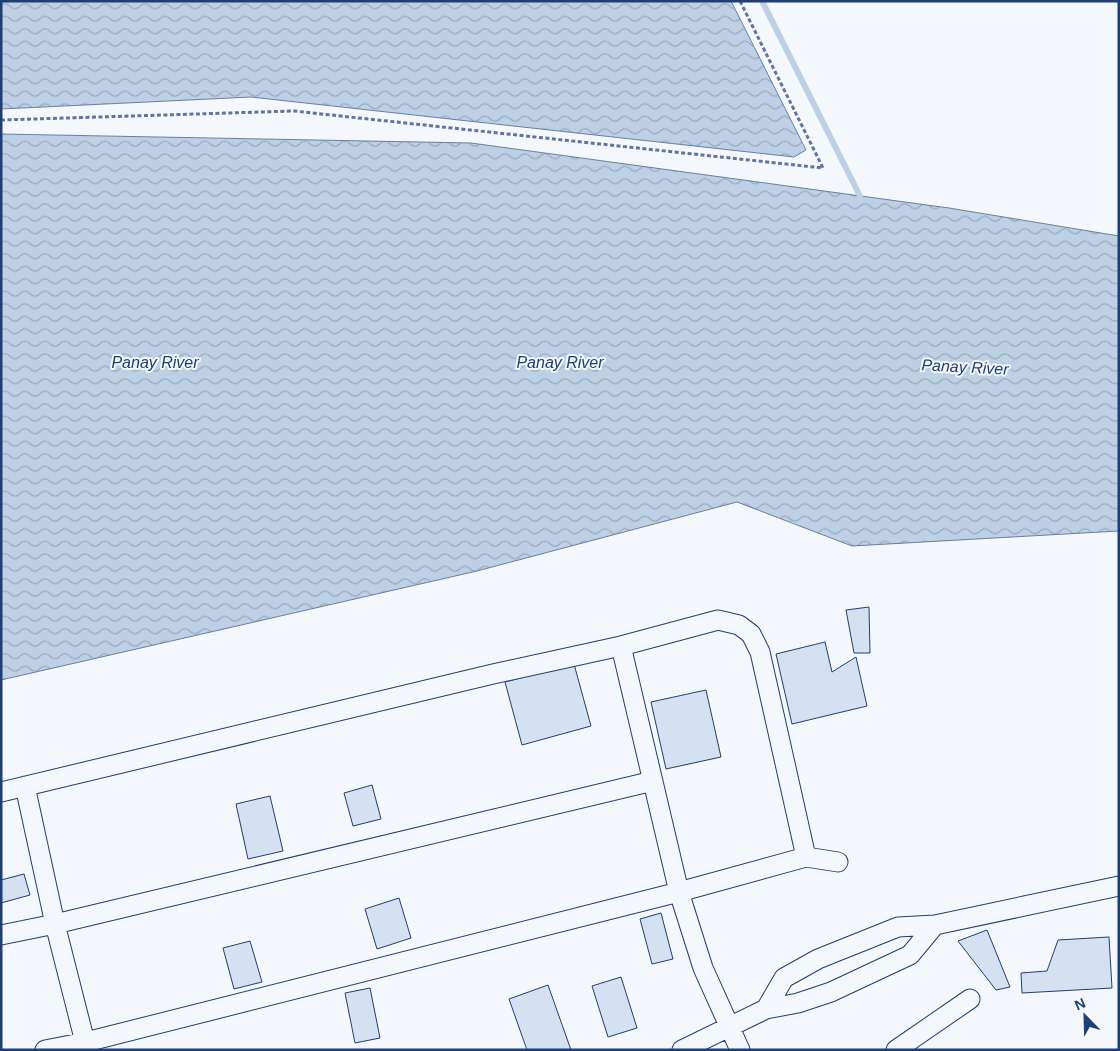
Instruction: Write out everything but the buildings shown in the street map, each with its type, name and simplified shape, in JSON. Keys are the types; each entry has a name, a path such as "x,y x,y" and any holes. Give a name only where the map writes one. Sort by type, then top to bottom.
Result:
{"street":[{"path":"1,792 493,674 622,646 718,620 739,625 751,634 760,652 806,858"},
{"path":"622,646 680,892 703,968 740,1050"},
{"path":"1,935 653,781"},
{"path":"25,786 54,924 87,1046"},
{"path":"45,1050 87,1046 806,858 838,862"},
{"path":"766,1009 784,978 818,959 898,927 935,925 1119,886"},
{"path":"682,1050 766,1009 798,1003 832,992 910,955 935,925"},
{"path":"896,1050 970,999"}],"path":[{"path":"1,120 294,112 823,168 740,1"}],"water":[{"path":"1,1 731,1 806,150 794,157 251,97 1,109"},
{"name":"Panay River","path":"1,134 471,143 949,208 1119,236 1119,531 852,546 737,502 477,571 1,680"}],"waterway":[{"path":"762,1 860,196"}]}
